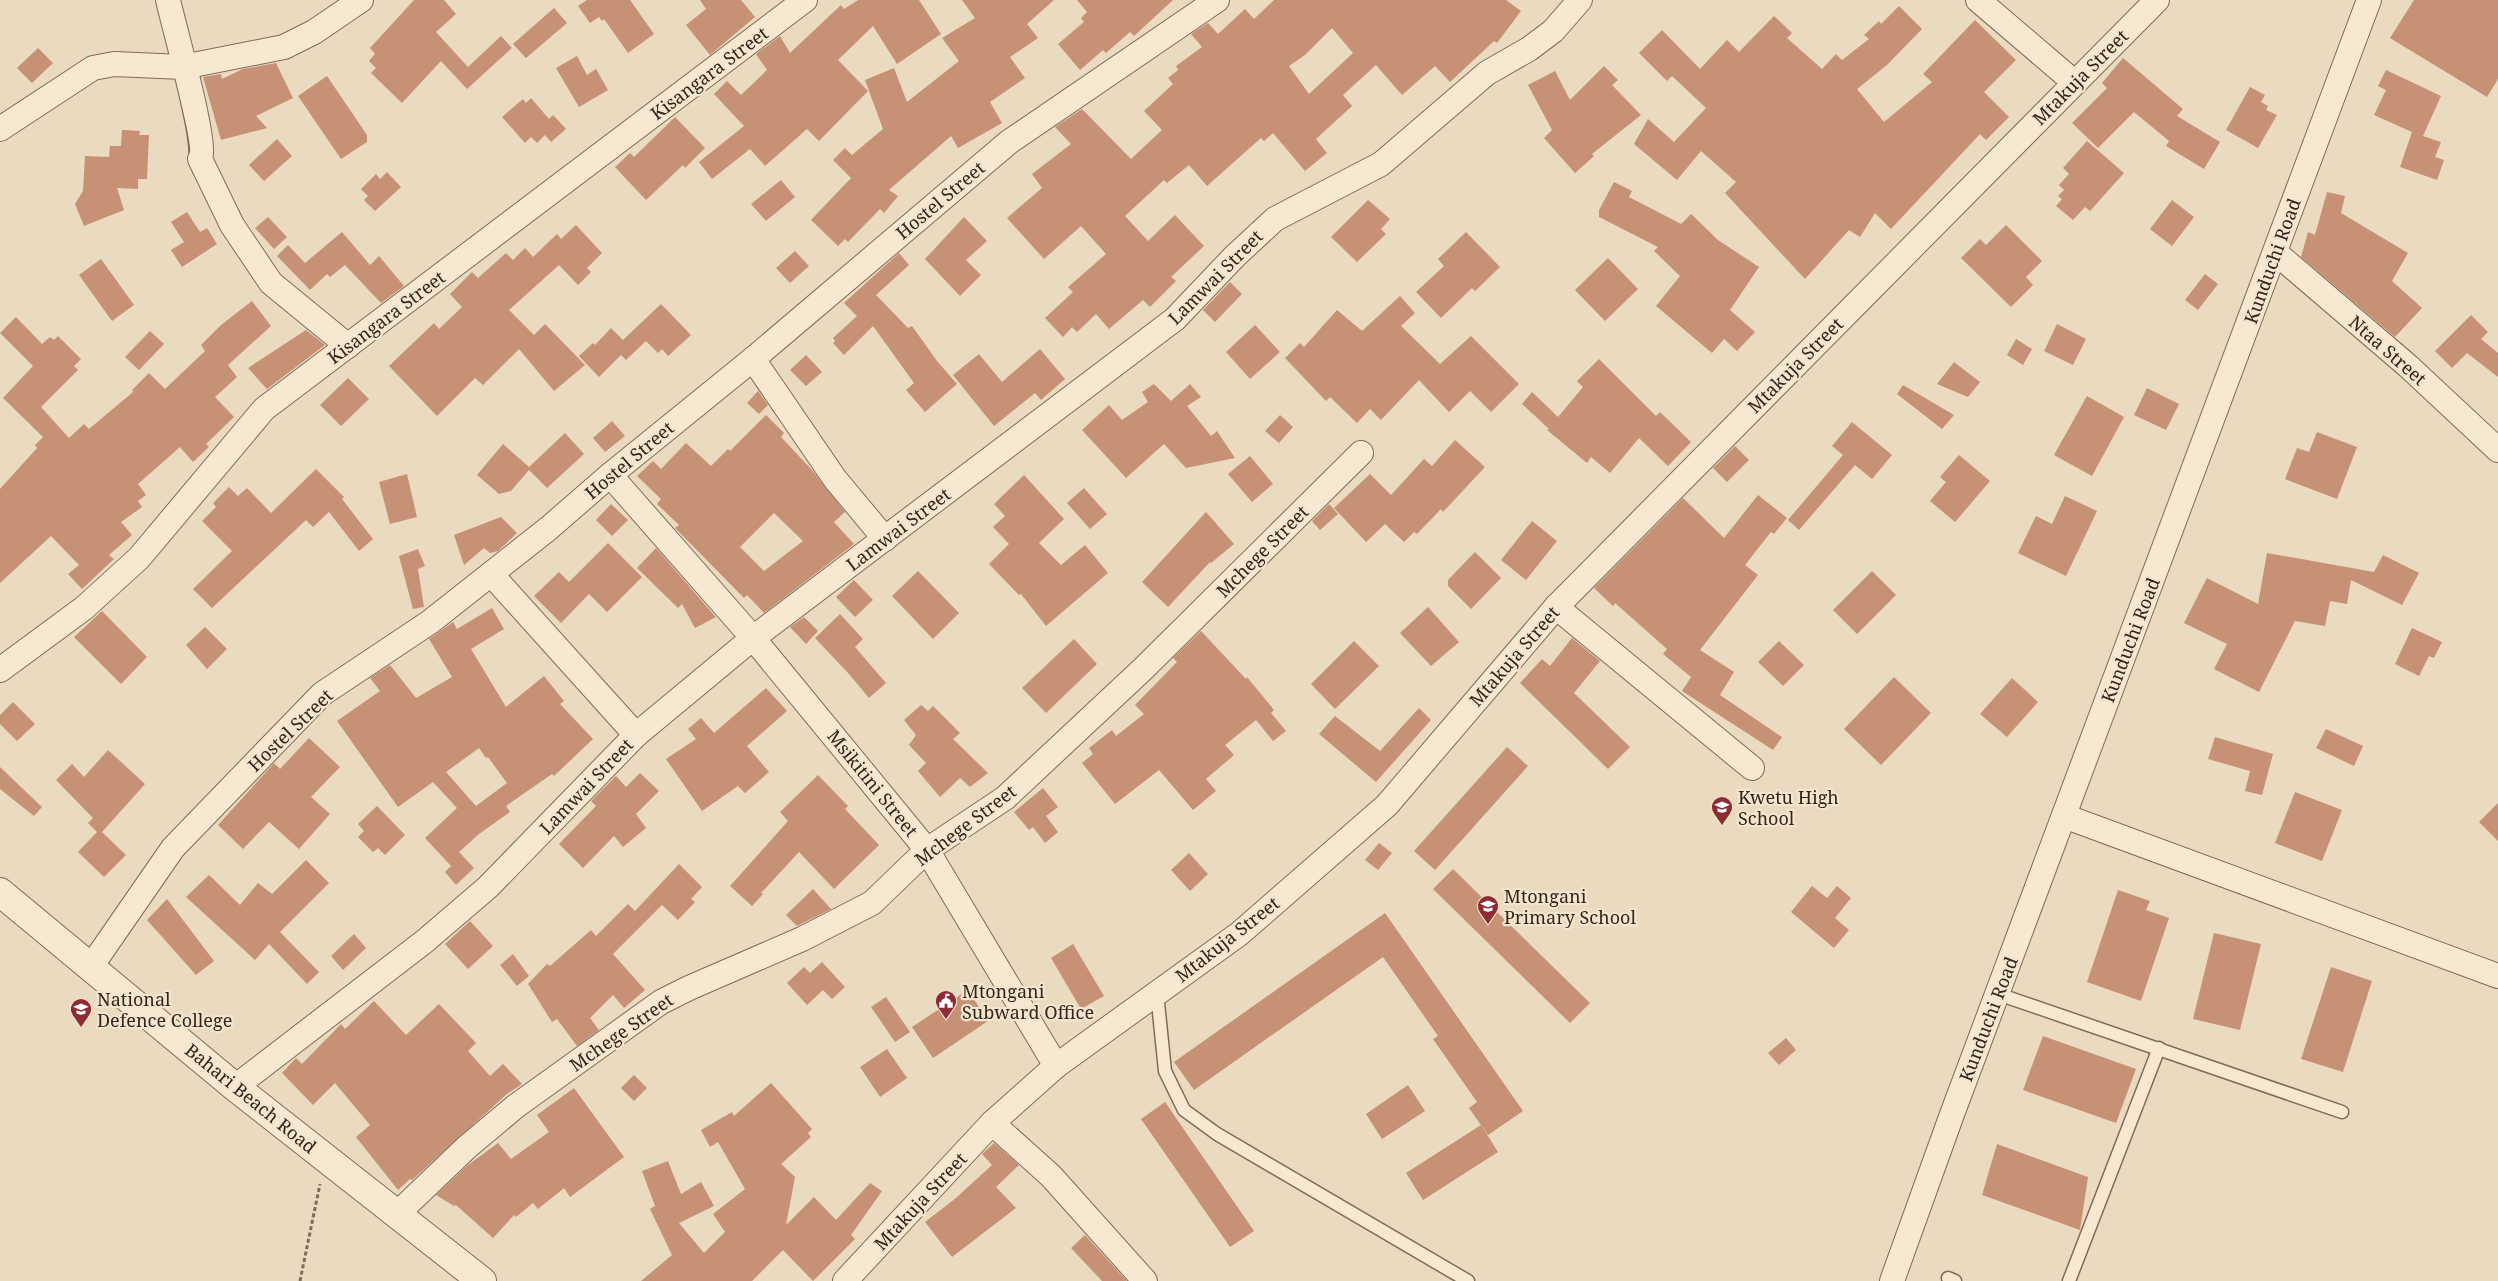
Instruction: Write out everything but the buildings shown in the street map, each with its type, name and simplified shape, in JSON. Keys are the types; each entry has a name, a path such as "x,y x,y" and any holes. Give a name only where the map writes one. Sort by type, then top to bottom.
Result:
{"street":[{"path":"168,0 199,129 203,155 200,159 232,225 272,283 348,346"},
{"path":"0,129 93,68 114,64 183,67 284,47 314,32 361,0"},
{"name":"Kisangara Street","path":"0,670 84,608 139,558 264,409 805,0"},
{"name":"Hostel Street","path":"90,968 173,848 322,694 430,622 490,574 753,359 1009,142 1217,0"},
{"name":"Lamwai Street","path":"235,1087 425,942 488,887 636,735 754,638 1175,319 1235,256 1275,219 1381,164 1487,73 1529,49 1553,31 1580,0"},
{"path":"1978,0 2074,82"},
{"name":"Mtakuja Street","path":"845,1281 992,1124 1056,1066 1239,934 1387,805 1556,607 2157,0"},
{"name":"Kunduchi Road","path":"1892,1281 2369,0"},
{"name":"Ntaa Street","path":"2276,253 2408,366 2498,450"},
{"path":"753,359 835,478 885,540"},
{"name":"Mchege Street","path":"398,1214 467,1147 516,1106 661,1002 688,988 802,939 872,903 927,850 1005,798 1143,669 1361,453"},
{"name":"Msikitini Street","path":"610,475 754,638 927,850 1056,1066"},
{"path":"490,574 636,735"},
{"path":"1556,607 1752,768"},
{"path":"2064,816 2498,976"},
{"name":"Bahari Beach Road","path":"0,892 235,1087 482,1281"},
{"path":"992,1124 1051,1176 1145,1281"}],"lane":[{"path":"1157,993 1165,1071 1184,1110 1217,1134 1468,1281"},
{"path":"1998,994 2342,1112"},
{"path":"2070,1281 2159,1048"}],"path":[{"path":"300,1281 325,1158"}],"place":[{"name":"Kwetu High School","path":"1722,826"},
{"name":"Mtongani Primary School","path":"1488,925"},
{"name":"Mtongani Subward Office","path":"946,1020"},
{"name":"National Defence College","path":"81,1028"}]}
